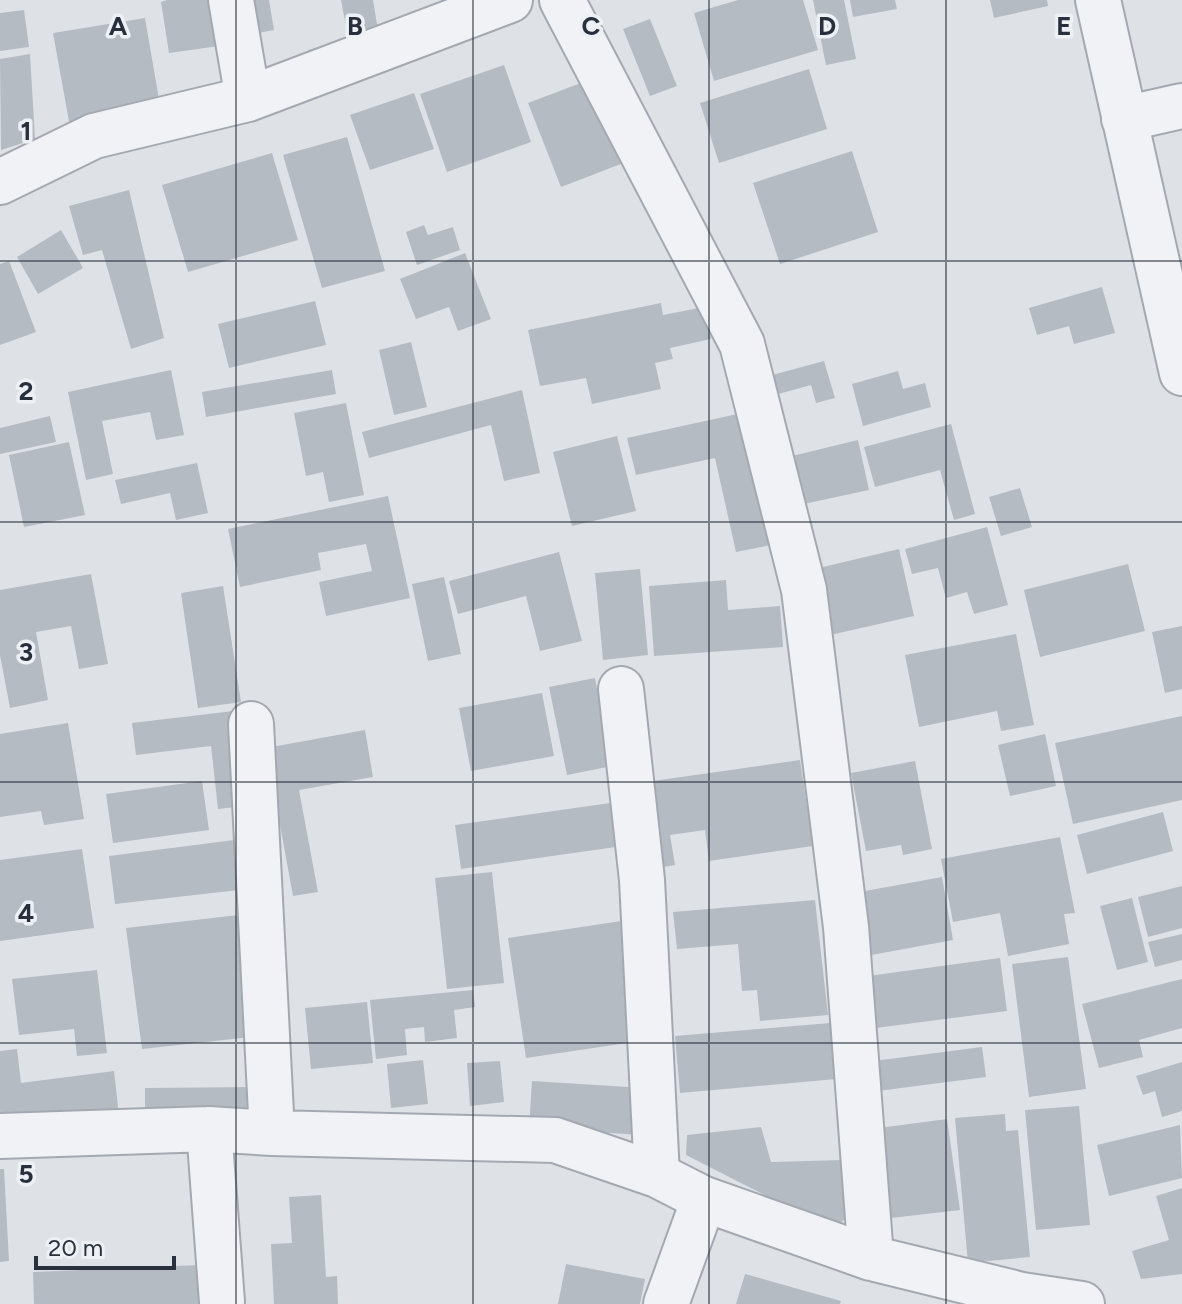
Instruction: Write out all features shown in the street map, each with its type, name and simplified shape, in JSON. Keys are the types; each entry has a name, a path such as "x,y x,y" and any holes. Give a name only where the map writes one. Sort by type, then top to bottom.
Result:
{"street":[{"path":"231,0 248,99"},
{"path":"0,182 94,136 248,99 510,0"},
{"path":"562,0 742,344 804,590 846,927 871,1258"},
{"path":"1098,0 1182,373"},
{"path":"1124,119 1182,106"},
{"path":"621,689 642,880 657,1175"},
{"path":"251,724 272,1133"},
{"path":"0,1136 209,1129 555,1140 657,1175 704,1199 871,1258 1022,1295 1082,1304"},
{"path":"209,1129 222,1302"},
{"path":"666,1304 704,1199"}],"building":[{"path":"215,0 226,45 169,53 161,2"},
{"path":"242,0 269,0 274,30 248,35"},
{"path":"341,0 373,0 381,48 309,60 308,50 349,42"},
{"path":"738,0 803,0 818,50 714,81 694,13"},
{"path":"813,0 844,0 856,59 826,65"},
{"path":"850,0 895,0 897,9 853,17"},
{"path":"990,0 1047,0 1048,6 994,18"},
{"path":"24,10 29,47 0,51 0,13"},
{"path":"145,18 161,111 70,127 53,33"},
{"path":"650,19 677,86 650,96 623,29"},
{"path":"30,54 35,139 1,150 0,59"},
{"path":"504,65 531,142 447,172 420,94"},
{"path":"809,69 827,129 719,163 700,103"},
{"path":"594,78 626,162 561,187 528,103"},
{"path":"414,93 434,149 370,170 350,115"},
{"path":"347,137 385,271 322,288 283,155"},
{"path":"852,151 878,232 780,264 753,183"},
{"path":"272,153 298,240 188,272 162,185"},
{"path":"129,190 164,338 131,349 102,250 83,255 69,206"},
{"path":"424,225 428,235 453,227 460,250 417,265 406,232"},
{"path":"61,230 83,268 38,294 17,257"},
{"path":"465,253 491,319 458,331 449,307 416,319 400,279"},
{"path":"9,261 36,332 0,345 0,264"},
{"path":"1102,287 1115,333 1074,344 1069,326 1037,335 1029,308"},
{"path":"315,301 326,345 229,368 218,324"},
{"path":"661,303 663,315 704,307 711,339 670,348 673,359 655,363 661,389 592,404 586,378 540,386 528,330"},
{"path":"411,342 427,407 394,415 379,350"},
{"path":"824,361 835,398 816,403 811,385 771,396 765,377"},
{"path":"171,370 184,435 156,440 150,412 102,421 113,474 86,480 68,392"},
{"path":"332,370 336,394 206,417 202,392"},
{"path":"898,371 903,389 925,383 931,407 863,426 852,384"},
{"path":"522,390 540,473 504,481 491,425 369,458 362,432"},
{"path":"346,403 364,495 329,502 323,472 306,476 294,413"},
{"path":"742,413 771,545 736,552 715,458 636,475 627,438"},
{"path":"50,416 56,442 0,454 0,428"},
{"path":"951,424 975,514 954,520 940,470 875,487 864,447"},
{"path":"617,436 636,511 572,526 553,452"},
{"path":"858,440 869,490 799,505 788,457"},
{"path":"69,442 85,515 24,527 9,455"},
{"path":"197,463 208,513 176,520 170,493 121,504 115,480"},
{"path":"1020,488 1032,527 1001,536 989,497"},
{"path":"388,496 410,598 326,616 319,582 372,571 366,544 318,553 321,570 240,587 228,529"},
{"path":"987,527 1008,605 974,614 967,592 946,598 938,568 912,574 905,549"},
{"path":"899,549 914,616 826,636 810,570"},
{"path":"559,552 582,641 540,651 526,596 458,614 449,581"},
{"path":"1128,564 1145,631 1040,657 1024,590"},
{"path":"640,569 648,655 603,660 595,573"},
{"path":"91,574 108,664 79,669 71,626 36,632 48,700 10,708 0,655 0,590"},
{"path":"444,577 461,654 428,661 412,584"},
{"path":"726,580 728,610 780,606 783,647 654,656 649,586"},
{"path":"223,586 241,702 198,708 181,593"},
{"path":"1182,626 1182,689 1165,693 1152,632"},
{"path":"1016,634 1034,725 1001,731 997,711 919,727 905,655"},
{"path":"595,678 612,766 567,775 549,687"},
{"path":"542,693 554,756 471,771 459,708"},
{"path":"242,710 253,805 218,809 211,746 136,755 132,723"},
{"path":"1182,716 1182,800 1073,824 1055,743"},
{"path":"68,723 84,819 44,825 41,811 0,817 0,734"},
{"path":"365,730 373,777 299,790 318,892 293,896 266,748"},
{"path":"1045,734 1056,786 1010,796 998,745"},
{"path":"800,760 813,846 709,861 705,830 670,835 675,865 658,868 646,782"},
{"path":"915,761 932,849 903,855 901,845 866,851 851,773"},
{"path":"202,781 209,830 113,843 106,794"},
{"path":"617,802 623,846 461,869 455,825"},
{"path":"1163,812 1173,851 1087,874 1077,835"},
{"path":"1060,837 1075,913 1064,914 1069,944 1008,956 1000,913 953,922 941,859"},
{"path":"234,840 239,890 115,904 109,856"},
{"path":"82,849 94,928 0,941 0,860"},
{"path":"492,872 504,983 447,989 435,878"},
{"path":"942,877 953,940 866,956 854,893"},
{"path":"1182,886 1182,928 1148,937 1138,897"},
{"path":"1132,898 1148,962 1117,970 1100,906"},
{"path":"815,900 828,1015 760,1021 757,990 742,991 738,944 677,949 673,912"},
{"path":"238,915 251,1037 142,1049 126,928"},
{"path":"628,920 647,1040 526,1058 508,938"},
{"path":"1182,934 1182,960 1155,967 1148,942"},
{"path":"1068,957 1086,1089 1029,1097 1012,964"},
{"path":"1000,958 1007,1011 868,1029 861,977"},
{"path":"97,970 107,1053 77,1056 74,1029 19,1035 12,979"},
{"path":"1182,979 1182,1028 1139,1040 1143,1057 1099,1068 1082,1004"},
{"path":"473,990 475,1007 454,1010 457,1038 425,1042 424,1027 405,1029 407,1055 376,1059 370,1000"},
{"path":"367,1002 373,1063 311,1069 305,1008"},
{"path":"830,1023 836,1079 680,1093 675,1036"},
{"path":"982,1047 986,1077 878,1091 874,1061"},
{"path":"17,1049 21,1083 114,1071 119,1115 0,1130 0,1051"},
{"path":"423,1060 428,1104 391,1108 387,1064"},
{"path":"500,1061 504,1102 470,1106 467,1063"},
{"path":"1182,1062 1182,1111 1162,1117 1155,1091 1143,1095 1136,1076"},
{"path":"532,1081 645,1088 642,1135 529,1128"},
{"path":"257,1087 258,1117 145,1117 145,1088"},
{"path":"1079,1106 1090,1225 1036,1230 1025,1110"},
{"path":"1005,1114 1006,1131 1018,1130 1030,1257 968,1263 955,1118"},
{"path":"947,1119 960,1210 891,1218 879,1128"},
{"path":"1180,1125 1182,1178 1109,1196 1097,1145"},
{"path":"761,1127 771,1162 844,1160 853,1211 833,1230 686,1155 687,1135"},
{"path":"0,1169 4,1169 9,1261 0,1262"},
{"path":"1182,1188 1182,1274 1141,1279 1132,1251 1169,1240 1156,1196"},
{"path":"321,1195 326,1277 337,1276 338,1304 274,1304 271,1244 292,1243 289,1197"},
{"path":"566,1264 645,1279 640,1304 558,1304"},
{"path":"200,1265 202,1304 34,1304 33,1272"},
{"path":"745,1274 841,1301 840,1304 736,1304"}]}
